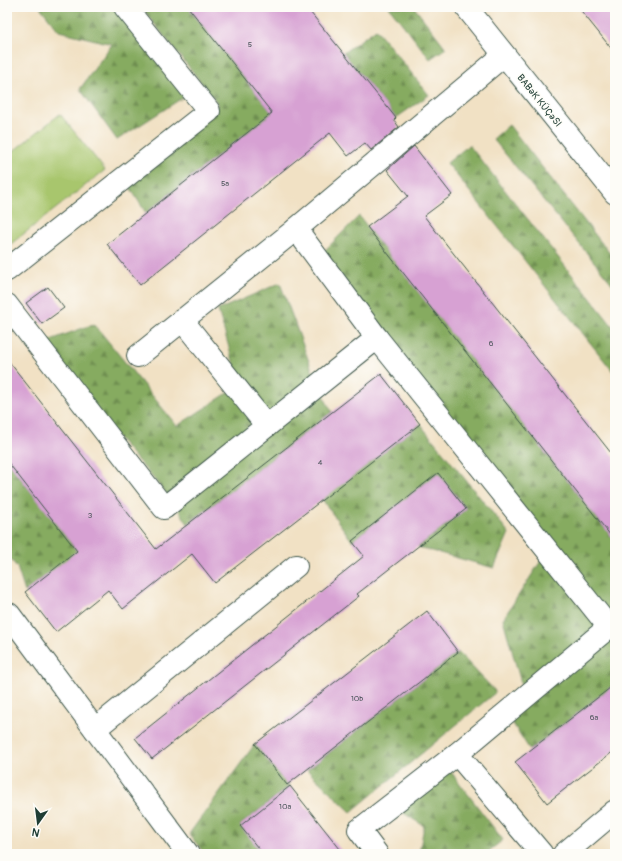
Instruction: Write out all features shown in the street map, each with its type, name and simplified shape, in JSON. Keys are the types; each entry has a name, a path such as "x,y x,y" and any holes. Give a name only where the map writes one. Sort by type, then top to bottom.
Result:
{"street":[{"path":"7,270 209,111 125,7"},
{"name":"BABƏK KÜÇƏSI","path":"466,7 615,193"},
{"path":"138,356 296,229 504,55"},
{"path":"296,229 377,338 609,627 457,754 359,830 377,854"},
{"path":"7,305 164,508 377,338"},
{"path":"182,320 267,426"},
{"path":"95,729 296,566"},
{"path":"8,609 188,854"},
{"path":"457,754 542,854"},
{"path":"564,854 615,811"}],"green space":[{"path":"40,7 125,7 193,91 117,140 80,89 112,44 59,31"},
{"path":"141,7 188,7 272,113 146,213 124,178 219,105"},
{"path":"389,7 414,7 446,48 430,59"},
{"path":"376,29 429,95 396,118 343,53"},
{"path":"60,114 105,170 7,247 7,156"},
{"path":"509,125 615,260 614,286 493,139"},
{"path":"469,145 615,329 615,374 447,163"},
{"path":"359,216 615,541 615,684 530,750 506,713 525,697 503,619 548,550 317,258"},
{"path":"280,283 318,386 332,412 188,524 173,501 37,345 94,324 177,426 240,385 218,310"},
{"path":"420,424 509,533 494,568 418,547 466,509 438,473 352,541 322,499"},
{"path":"7,461 98,577 47,575 25,592 17,567 7,555"},
{"path":"458,652 496,692 351,812 307,770"},
{"path":"255,744 290,786 240,825 263,854 205,854 189,834"},
{"path":"445,764 503,840 485,854 419,854 424,826 391,805"}],"building":[{"path":"188,7 306,7 396,118 394,120 399,127 371,150 365,143 348,156 330,133 140,285 107,244 272,113"},
{"path":"578,7 615,7 615,53"},
{"path":"414,146 452,195 424,216 615,458 615,541 367,227 408,196 387,170"},
{"path":"48,287 64,308 42,324 26,303"},
{"path":"7,359 156,549 381,374 420,424 215,583 192,554 123,609 108,590 56,632 25,592 77,551 7,461"},
{"path":"438,473 466,509 357,594 359,596 152,759 135,738 364,556 352,541"},
{"path":"427,611 458,652 287,785 255,744"},
{"path":"615,684 615,750 547,803 515,762"},
{"path":"290,786 344,854 263,854 240,826"}]}
